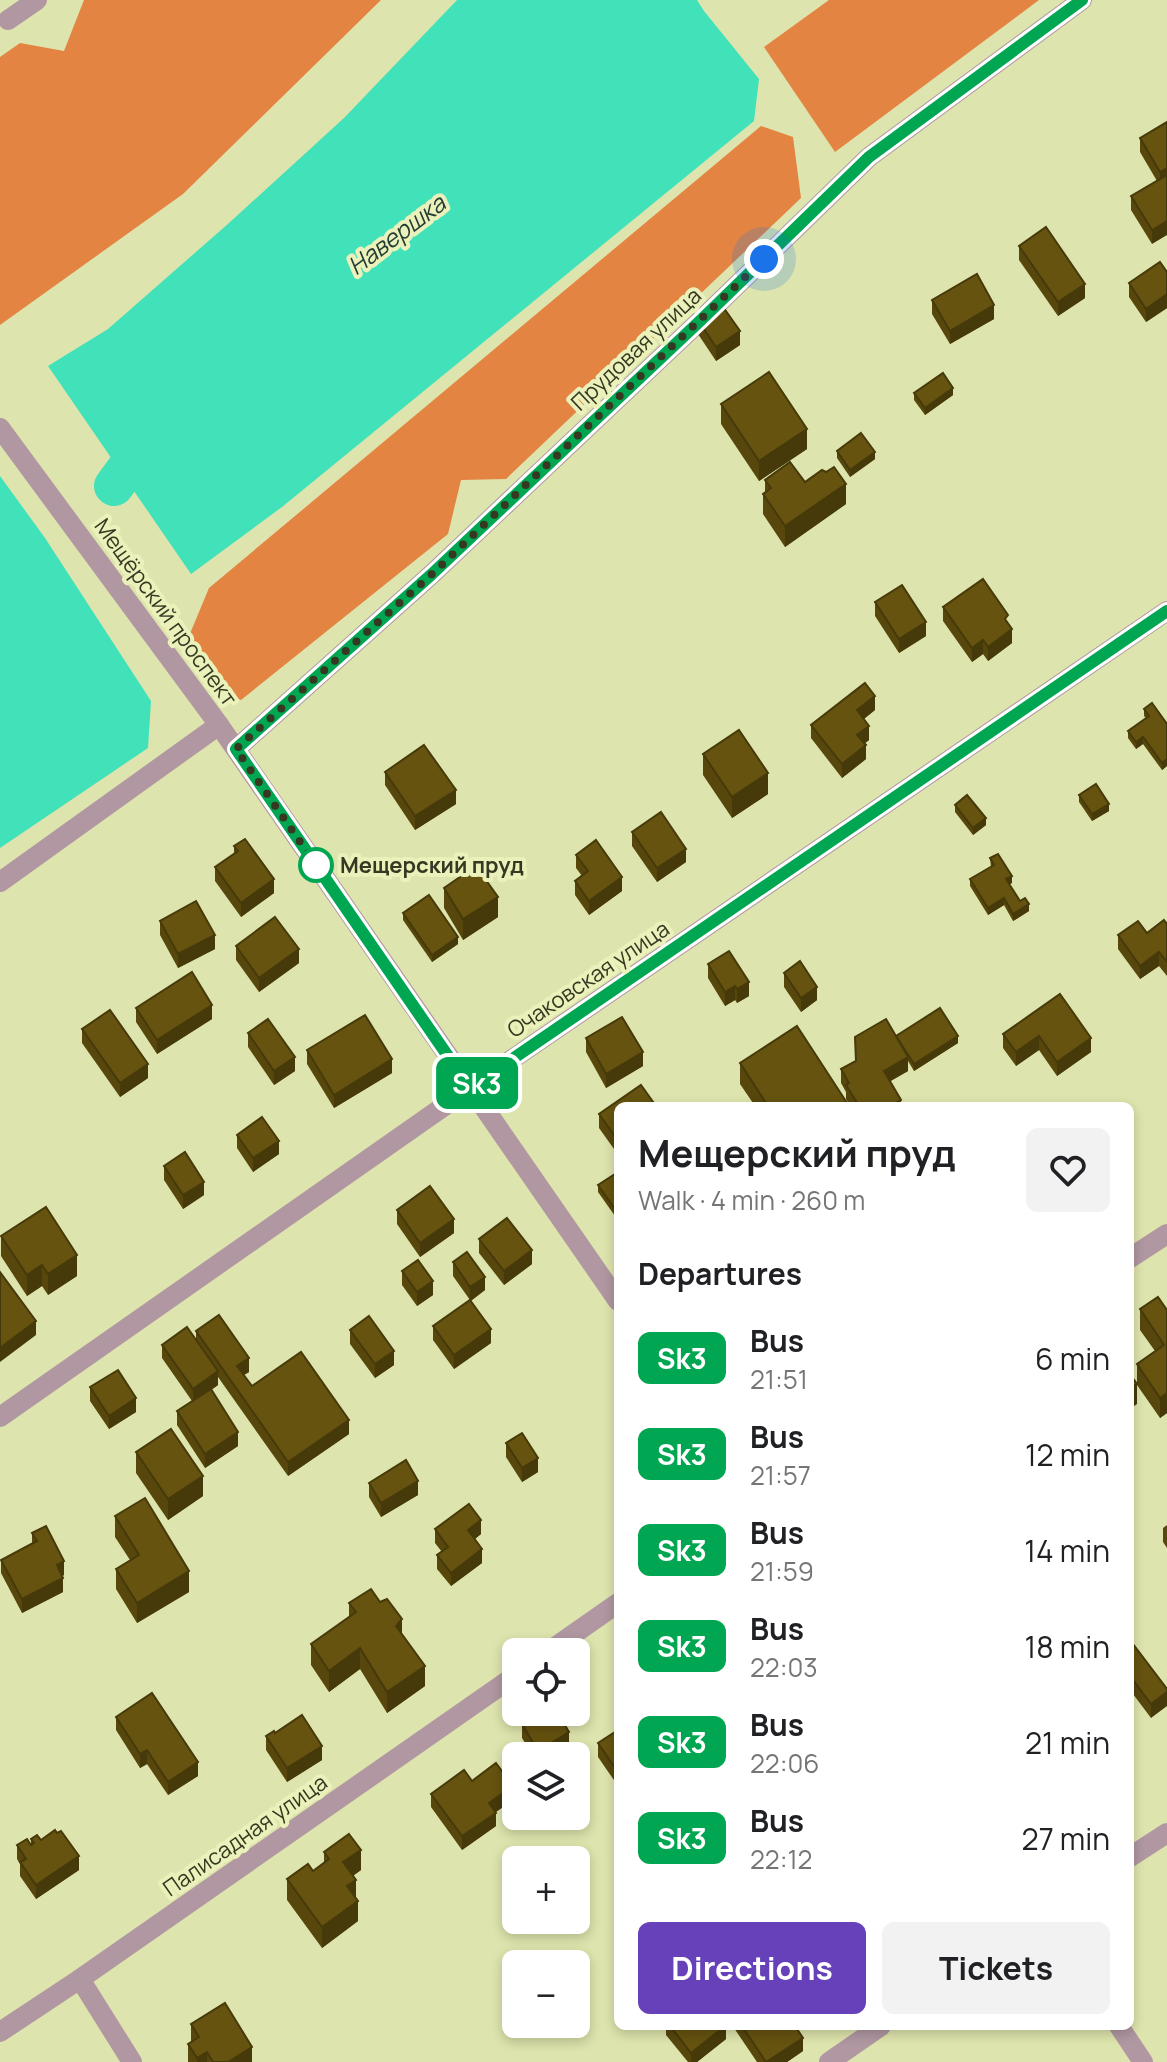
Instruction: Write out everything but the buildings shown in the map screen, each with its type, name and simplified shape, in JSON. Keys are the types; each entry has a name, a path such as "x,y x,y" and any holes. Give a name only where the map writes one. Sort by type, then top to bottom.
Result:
{"street":[{"path":"8,20 37,0"},
{"name":"Прудовая улица","path":"236,749 432,574 869,157 1082,0"},
{"name":"Мещёрский проспект","path":"0,428 236,749 614,1295"},
{"name":"Очаковская улица","path":"0,1417 470,1088 1167,611"},
{"path":"0,882 219,725"},
{"path":"1134,1255 1167,1234"},
{"path":"568,1638 614,1606"},
{"name":"Палисадная улица","path":"0,2032 502,1685"},
{"path":"1134,1854 1167,1833"},
{"path":"80,1979 132,2062"},
{"path":"829,2062 875,2030"},
{"path":"1122,2030 1143,2062"}],"shaded area":[{"path":"84,0 381,0 183,194 0,325 0,57 20,43 64,51"},
{"path":"829,0 1039,0 835,152 764,47"},
{"path":"761,126 793,137 801,198 506,479 461,480 448,534 241,700 214,689 184,648 209,588"}],"water":[{"path":"457,0 697,0 759,79 754,121 282,507 191,574 48,366 108,329 229,223 344,118"},
{"path":"0,476 45,538 151,701 148,748 0,848"}],"waterway":[{"name":"Навершка","path":"114,486 139,452 158,435"}],"bus line":[{"name":"Sk3","path":"1082,0 869,157 432,574 236,749 470,1088 1167,611"}],"place":[{"name":"Мещерский пруд","path":"316,865"}],"route":[{"path":"316,865 236,749 432,574 764,259"}]}
